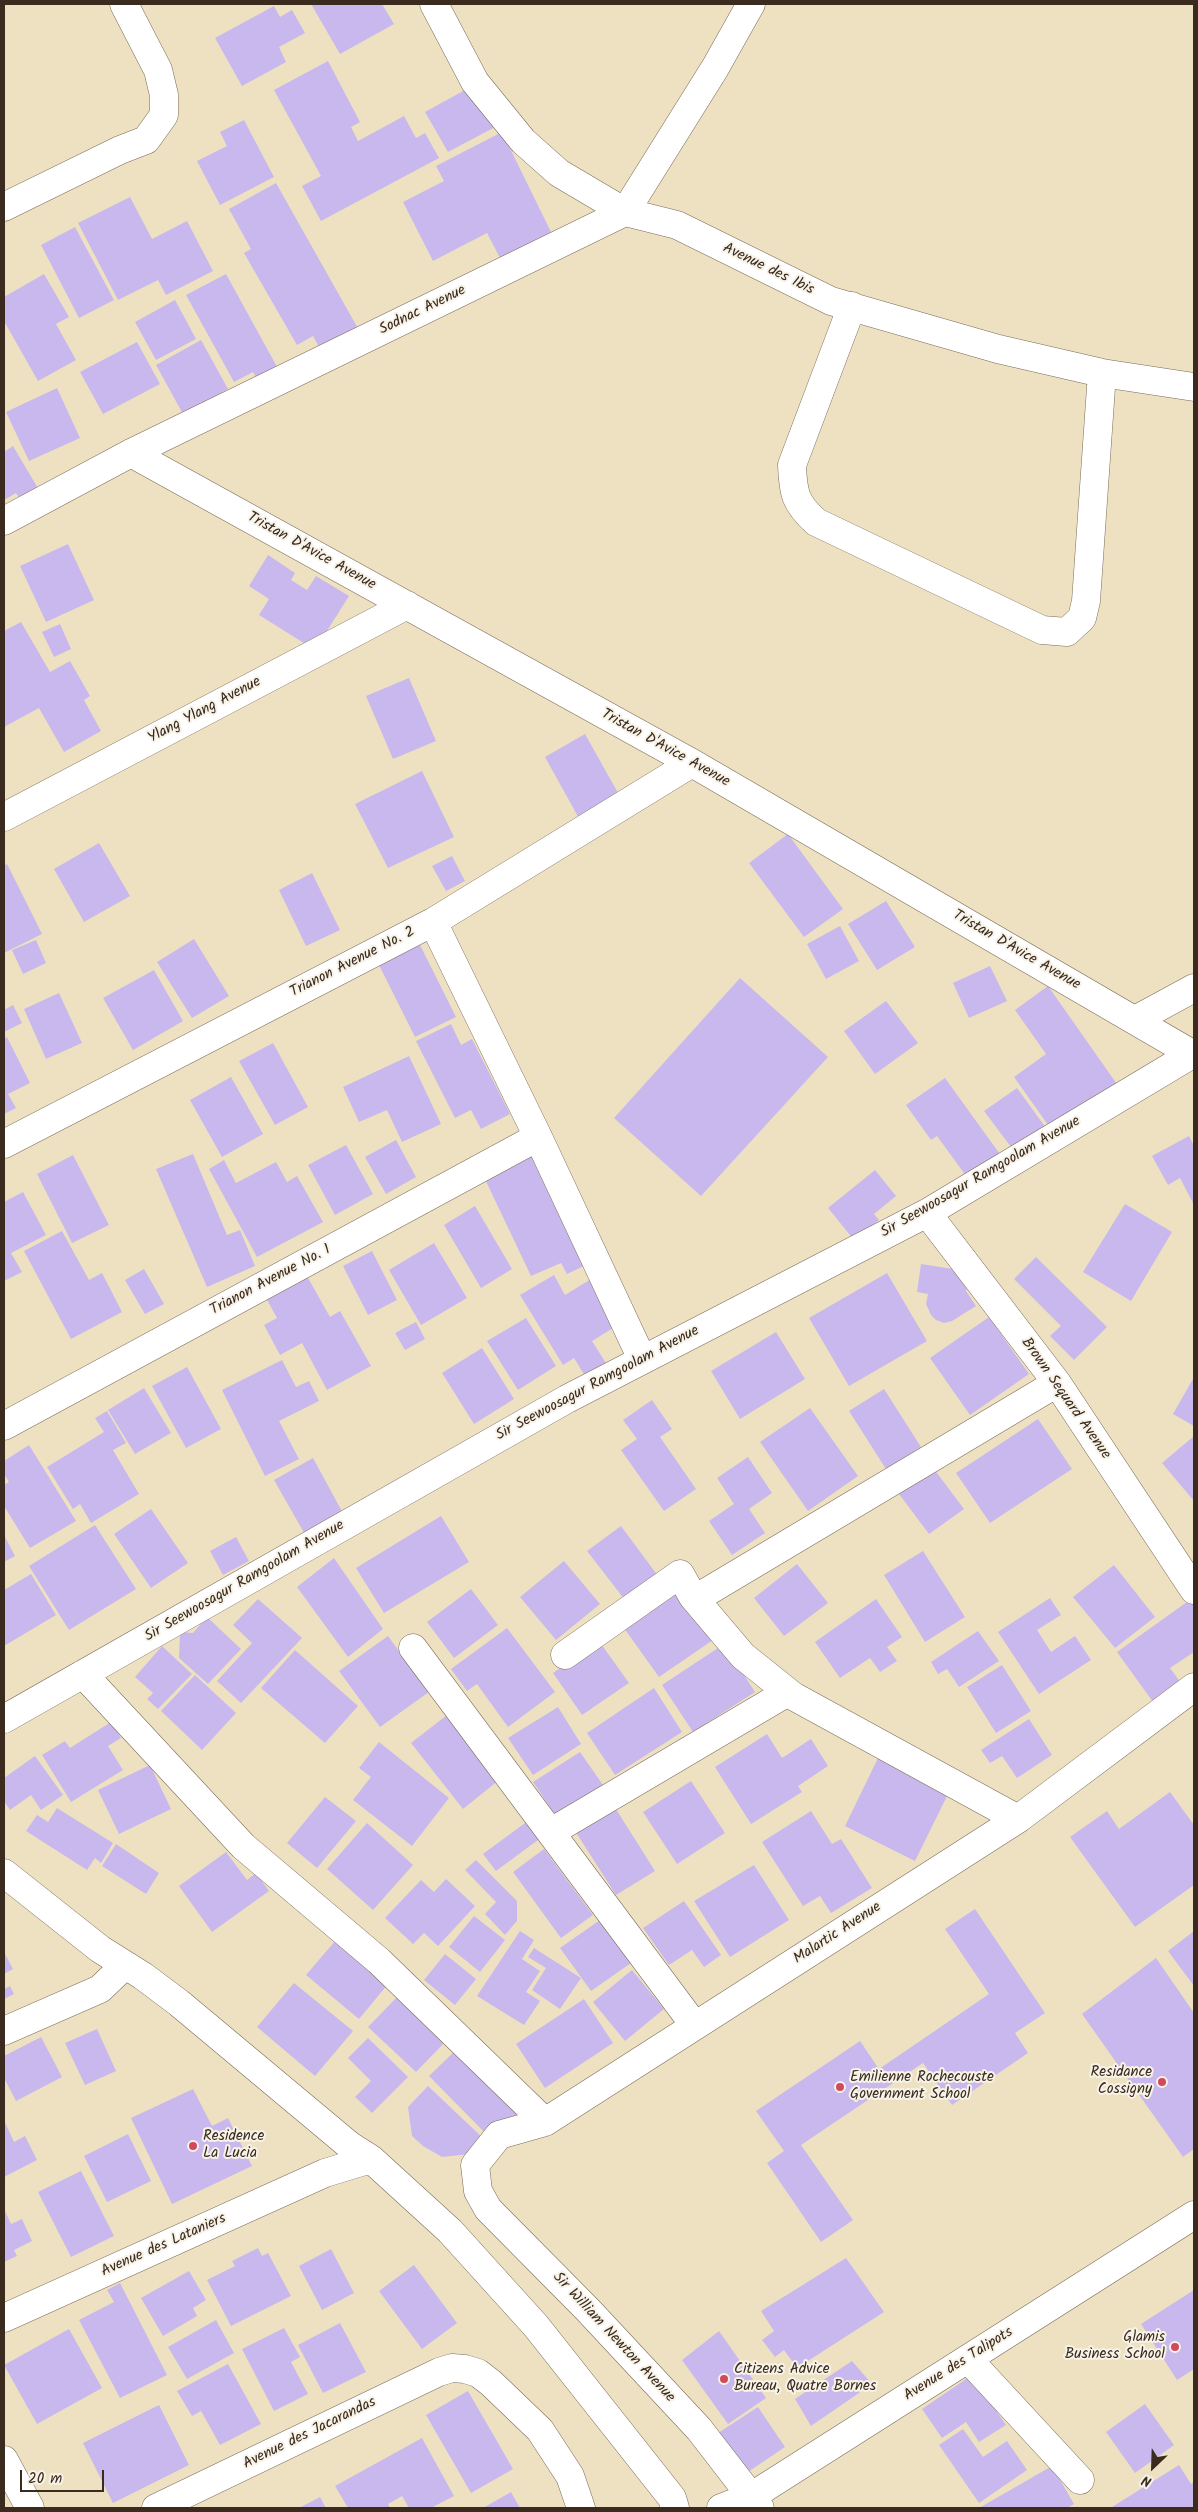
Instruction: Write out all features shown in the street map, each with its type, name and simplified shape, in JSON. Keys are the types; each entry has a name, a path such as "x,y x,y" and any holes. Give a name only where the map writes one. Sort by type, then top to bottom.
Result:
{"street":[{"path":"4,207 120,150 146,140 164,115 164,95 158,70 124,4"},
{"name":"Avenue des Ibis","path":"434,4 475,82 523,141 559,173 625,212 677,225 831,301 998,348 1102,373 1194,387"},
{"path":"625,212 710,76 751,4"},
{"name":"Sodnac Avenue","path":"4,521 131,453 625,212"},
{"path":"852,306 792,465 793,491 802,509 816,522 1042,630 1067,632 1082,618 1086,601 1102,373"},
{"name":"Tristan D'Avice Avenue","path":"131,453 692,763 1194,1054"},
{"name":"Ylang Ylang Avenue","path":"4,817 407,605"},
{"name":"Trianon Avenue No. 2","path":"4,1144 433,922 692,763"},
{"path":"433,922 538,1137 642,1359"},
{"path":"1135,1020 1194,988"},
{"name":"Sir Seewoosagur Ramgoolam Avenue","path":"4,1719 559,1404 642,1359 927,1213 1194,1054"},
{"name":"Trianon Avenue No. 1","path":"4,1426 538,1137"},
{"name":"Brown Sequard Avenue","path":"927,1213 1057,1383 1194,1590"},
{"path":"695,1599 1057,1383"},
{"path":"565,1655 680,1574 695,1599 743,1656 788,1692 1018,1819"},
{"path":"413,1648 695,2026"},
{"path":"83,1674 242,1846 379,1960 545,2122"},
{"name":"Malartic Avenue","path":"475,2166 499,2135 545,2122 1018,1819 1194,1687"},
{"path":"551,1832 788,1692"},
{"path":"4,1873 100,1948 180,2003 360,2152 450,2231 536,2326 672,2498 675,2508"},
{"path":"4,2031 100,1989 125,1964"},
{"name":"Avenue des Lataniers","path":"4,2318 325,2174 360,2152"},
{"name":"Sir William Newton Avenue","path":"475,2166 478,2191 488,2209 588,2310 699,2429 756,2502"},
{"name":"Avenue des Talipots","path":"721,2508 756,2502 968,2359 1194,2215"},
{"path":"968,2359 1080,2480"},
{"name":"Avenue des Jacarandas","path":"156,2508 439,2372 452,2368 478,2373 540,2430 570,2476 581,2508"},
{"path":"4,2460 30,2508"}],"building":[{"path":"311,4 382,4 394,24 340,54"},
{"path":"274,6 280,17 292,10 305,33 279,47 286,62 242,86 215,38"},
{"path":"328,61 360,122 351,127 358,141 404,116 416,138 425,133 439,158 321,221 302,186 321,176 274,90"},
{"path":"474,85 497,126 448,152 425,112"},
{"path":"244,120 274,177 220,205 197,161 227,146 220,132"},
{"path":"502,132 551,232 500,258 487,233 433,261 403,202 444,181 436,166"},
{"path":"276,183 360,332 323,354 313,336 297,345 244,253 251,249 229,209"},
{"path":"130,197 152,239 187,221 213,271 166,295 158,280 118,300 78,223"},
{"path":"75,227 114,300 79,318 41,245"},
{"path":"44,274 69,317 56,324 76,360 38,381 4,321 4,297"},
{"path":"226,274 281,374 260,385 253,372 234,382 186,295"},
{"path":"175,300 196,339 156,360 135,322"},
{"path":"201,340 228,389 183,414 156,365"},
{"path":"137,342 160,384 103,414 80,372"},
{"path":"57,388 80,438 29,461 6,412"},
{"path":"13,446 42,495 24,505 16,493 4,500 4,452"},
{"path":"68,544 94,600 46,622 20,566"},
{"path":"268,555 295,573 291,580 307,590 316,576 349,596 315,650 259,615 269,599 249,586"},
{"path":"21,622 50,672 70,661 90,696 84,700 101,731 64,752 39,708 4,727 4,631"},
{"path":"60,624 71,649 54,657 42,632"},
{"path":"409,678 436,741 393,759 366,696"},
{"path":"585,734 622,800 581,822 545,757"},
{"path":"422,771 454,837 388,868 355,804"},
{"path":"788,834 843,909 804,937 749,863"},
{"path":"99,843 130,896 84,922 54,869"},
{"path":"452,856 465,881 446,891 432,866"},
{"path":"7,864 42,934 4,953 4,866"},
{"path":"312,873 340,930 306,946 279,890"},
{"path":"886,901 915,947 877,970 848,924"},
{"path":"840,926 859,961 826,979 807,944"},
{"path":"194,939 229,996 192,1018 157,962"},
{"path":"36,940 46,963 23,974 12,950"},
{"path":"420,945 456,1017 415,1037 379,965"},
{"path":"990,966 1007,1001 969,1018 953,983"},
{"path":"154,970 183,1021 133,1050 103,998"},
{"path":"740,978 828,1057 701,1196 614,1118"},
{"path":"1048,986 1119,1087 1053,1132 1014,1077 1046,1054 1015,1010"},
{"path":"59,993 82,1043 46,1059 24,1009"},
{"path":"886,1001 918,1043 875,1074 844,1031"},
{"path":"13,1005 22,1023 4,1032 4,1010"},
{"path":"451,1024 461,1045 472,1039 510,1114 481,1129 471,1110 455,1118 416,1041"},
{"path":"7,1037 30,1083 8,1094 16,1108 4,1114 4,1039"},
{"path":"273,1043 308,1107 275,1125 239,1061"},
{"path":"409,1056 441,1124 402,1142 387,1110 359,1122 343,1087"},
{"path":"231,1077 263,1134 222,1157 190,1100"},
{"path":"945,1078 1002,1157 969,1180 937,1136 931,1140 906,1105"},
{"path":"1017,1088 1046,1128 1014,1151 984,1111"},
{"path":"1189,1136 1194,1146 1194,1205 1180,1178 1168,1185 1152,1156"},
{"path":"396,1140 416,1177 386,1194 365,1157"},
{"path":"346,1145 373,1194 335,1215 308,1165"},
{"path":"533,1151 586,1265 567,1274 561,1263 531,1276 483,1175"},
{"path":"193,1154 227,1235 240,1230 255,1266 207,1287 156,1169"},
{"path":"73,1155 109,1225 72,1243 37,1174"},
{"path":"224,1160 236,1183 276,1162 287,1182 297,1176 323,1222 257,1257 209,1169"},
{"path":"875,1170 896,1196 874,1214 879,1220 854,1240 828,1208"},
{"path":"23,1192 46,1235 11,1253 22,1272 4,1281 4,1202"},
{"path":"1125,1204 1172,1232 1131,1301 1083,1272"},
{"path":"475,1206 512,1269 481,1288 444,1225"},
{"path":"62,1231 89,1280 102,1273 122,1312 71,1339 24,1251"},
{"path":"434,1243 467,1298 421,1325 389,1270"},
{"path":"372,1251 397,1300 368,1315 343,1266"},
{"path":"1036,1257 1107,1327 1074,1360 1050,1336 1061,1326 1014,1279"},
{"path":"921,1264 966,1271 970,1275 966,1291 976,1306 952,1321 944,1323 936,1320 931,1315 926,1304 928,1294 917,1292"},
{"path":"144,1269 164,1304 145,1314 125,1280"},
{"path":"887,1273 927,1341 849,1386 809,1318"},
{"path":"554,1275 565,1295 596,1276 623,1322 592,1341 606,1363 585,1376 574,1358 563,1365 520,1295"},
{"path":"307,1276 330,1317 340,1311 371,1366 327,1390 302,1343 280,1355 264,1325 277,1318 266,1298"},
{"path":"989,1317 1029,1374 970,1415 930,1358"},
{"path":"526,1318 556,1366 518,1390 487,1341"},
{"path":"416,1322 425,1339 405,1350 395,1333"},
{"path":"776,1332 805,1379 740,1419 711,1371"},
{"path":"482,1348 514,1399 474,1424 442,1373"},
{"path":"282,1360 296,1387 309,1381 319,1401 279,1421 299,1459 265,1476 222,1390"},
{"path":"187,1367 221,1429 186,1448 152,1386"},
{"path":"1194,1377 1194,1426 1173,1414"},
{"path":"144,1388 171,1433 135,1454 108,1410"},
{"path":"884,1389 921,1447 886,1469 849,1411"},
{"path":"652,1400 672,1429 660,1437 696,1489 664,1511 621,1450 637,1439 623,1420"},
{"path":"810,1408 858,1476 808,1511 760,1442"},
{"path":"107,1411 126,1443 113,1450 139,1494 91,1523 80,1504 73,1509 47,1467 104,1432 95,1418"},
{"path":"1038,1419 1072,1469 990,1523 956,1473"},
{"path":"1194,1436 1194,1501 1162,1463"},
{"path":"29,1445 76,1521 30,1548 4,1506 4,1485 9,1482 4,1474 4,1461"},
{"path":"748,1457 772,1493 749,1509 765,1533 732,1555 709,1521 734,1504 717,1478"},
{"path":"313,1458 345,1517 307,1538 274,1480"},
{"path":"934,1469 964,1509 929,1534 899,1494"},
{"path":"151,1509 188,1563 151,1588 114,1534"},
{"path":"441,1516 469,1562 384,1613 356,1568"},
{"path":"95,1525 136,1589 69,1630 29,1566"},
{"path":"621,1526 658,1576 625,1600 587,1551"},
{"path":"4,1535 15,1556 4,1562"},
{"path":"236,1537 249,1561 223,1575 210,1551"},
{"path":"923,1551 965,1617 925,1642 884,1575"},
{"path":"334,1558 383,1629 348,1657 297,1587"},
{"path":"564,1561 600,1604 556,1640 520,1597"},
{"path":"797,1564 828,1603 784,1636 754,1598"},
{"path":"1114,1565 1155,1617 1115,1648 1073,1597"},
{"path":"31,1574 56,1615 4,1646 4,1590"},
{"path":"675,1586 713,1640 659,1677 621,1624"},
{"path":"471,1589 498,1625 454,1658 427,1622"},
{"path":"1194,1597 1194,1652 1170,1668 1184,1687 1156,1706 1117,1652"},
{"path":"1050,1598 1061,1615 1037,1630 1051,1652 1075,1636 1091,1660 1039,1694 998,1632"},
{"path":"258,1599 302,1638 241,1703 217,1681 252,1643 233,1625"},
{"path":"876,1599 902,1637 887,1647 897,1661 880,1672 870,1658 840,1678 815,1642"},
{"path":"207,1617 241,1649 208,1684 179,1658 180,1632 193,1633"},
{"path":"507,1628 555,1692 508,1727 477,1684 467,1691 451,1669"},
{"path":"978,1631 999,1661 959,1687 947,1669 938,1674 931,1662"},
{"path":"388,1636 429,1692 380,1727 339,1671"},
{"path":"599,1641 629,1683 582,1715 553,1673"},
{"path":"724,1644 755,1692 693,1732 662,1685"},
{"path":"162,1646 192,1674 158,1709 147,1699 153,1693 135,1677"},
{"path":"295,1650 358,1706 325,1743 261,1688"},
{"path":"1002,1665 1031,1711 996,1733 967,1687"},
{"path":"195,1675 236,1713 202,1750 161,1711"},
{"path":"654,1688 682,1732 615,1775 587,1733"},
{"path":"558,1707 581,1744 533,1775 508,1738"},
{"path":"447,1715 499,1780 463,1809 411,1743"},
{"path":"1029,1719 1052,1755 1017,1778 1002,1756 990,1763 981,1750"},
{"path":"111,1722 121,1738 108,1746 123,1770 71,1802 42,1755 65,1741 70,1748"},
{"path":"767,1734 782,1758 811,1739 828,1766 798,1786 802,1792 751,1824 715,1767"},
{"path":"379,1742 449,1798 412,1846 353,1800 371,1777 359,1768"},
{"path":"580,1752 603,1785 556,1816 533,1782"},
{"path":"35,1756 63,1795 41,1810 31,1795 10,1810 4,1801 4,1778"},
{"path":"879,1756 950,1790 915,1861 845,1826"},
{"path":"150,1765 171,1809 119,1834 98,1790"},
{"path":"691,1781 725,1833 677,1864 643,1812"},
{"path":"1170,1792 1194,1825 1194,1885 1135,1927 1070,1837 1107,1811 1119,1829"},
{"path":"325,1797 356,1821 317,1868 287,1843"},
{"path":"614,1806 655,1871 616,1895 575,1831"},
{"path":"57,1808 113,1843 101,1863 95,1858 87,1870 26,1831 37,1815 48,1822"},
{"path":"811,1811 832,1844 841,1839 872,1888 831,1913 820,1896 803,1906 762,1842"},
{"path":"529,1820 542,1837 496,1871 483,1854"},
{"path":"367,1823 413,1865 373,1910 327,1869"},
{"path":"116,1844 159,1873 146,1894 102,1866"},
{"path":"544,1849 593,1915 561,1938 513,1872"},
{"path":"226,1852 247,1880 256,1873 269,1891 212,1932 179,1886"},
{"path":"476,1860 517,1901 517,1921 505,1935 485,1914 496,1902 465,1870"},
{"path":"754,1865 789,1920 730,1957 694,1901"},
{"path":"446,1879 475,1906 438,1946 424,1933 413,1944 385,1918 421,1880 434,1892"},
{"path":"684,1901 721,1955 704,1967 692,1950 669,1965 643,1928"},
{"name":"Emilienne Rochecouste Government School","path":"975,1909 1045,2013 1015,2033 1028,2053 952,2105 923,2063 801,2145 853,2220 821,2242 767,2163 784,2151 756,2111 860,2041 879,2069 989,1994 945,1929"},
{"path":"474,1916 505,1940 480,1972 449,1947"},
{"path":"600,1920 631,1963 591,1991 560,1948"},
{"path":"520,1931 534,1940 522,1959 540,1971 526,1992 540,2001 524,2025 477,1996"},
{"path":"1194,1931 1194,1986 1168,1951"},
{"path":"336,1940 388,1984 359,2019 306,1975"},
{"path":"534,1948 581,1978 560,2009 532,1990 546,1968 528,1957"},
{"path":"4,1952 13,1969 4,1974"},
{"path":"445,1954 476,1979 455,2005 424,1980"},
{"name":"Residance Cossigny","path":"1156,1958 1194,2013 1194,2149 1183,2157 1082,2014"},
{"path":"632,1970 664,2009 625,2041 593,2002"},
{"path":"294,1983 353,2031 315,2076 257,2027"},
{"path":"10,1986 14,1994 4,1999 4,1989"},
{"path":"400,1994 448,2039 416,2072 368,2027"},
{"path":"584,1999 613,2043 545,2088 516,2044"},
{"path":"97,2029 116,2071 85,2085 65,2043"},
{"path":"41,2037 62,2077 16,2101 4,2078 4,2056"},
{"path":"368,2038 408,2077 372,2113 355,2097 371,2081 348,2058"},
{"path":"460,2046 522,2110 491,2139 429,2076"},
{"path":"428,2086 484,2139 470,2154 442,2157 423,2146 412,2136 408,2107"},
{"name":"Residence La Lucia","path":"193,2089 212,2126 228,2118 252,2166 172,2204 131,2118"},
{"path":"4,2120 14,2142 25,2136 37,2160 4,2177"},
{"path":"128,2134 151,2181 107,2202 84,2156"},
{"path":"81,2171 114,2236 71,2257 38,2192"},
{"path":"4,2209 11,2224 22,2219 32,2241 14,2250 17,2256 4,2262"},
{"path":"258,2248 262,2256 268,2253 291,2296 231,2326 207,2280 235,2266 232,2261"},
{"path":"331,2249 354,2293 322,2310 299,2266"},
{"path":"846,2258 884,2312 797,2368 784,2350 775,2357 762,2340 774,2331 761,2311"},
{"path":"414,2265 457,2323 422,2349 379,2291"},
{"path":"189,2271 206,2300 193,2308 197,2316 163,2336 141,2298"},
{"path":"120,2283 167,2375 120,2398 79,2320 114,2302 107,2290"},
{"name":"Glamis Business School","path":"1194,2290 1194,2369 1177,2380 1141,2324"},
{"path":"216,2320 234,2353 187,2379 168,2347"},
{"path":"340,2323 366,2372 323,2393 298,2345"},
{"path":"284,2328 300,2357 291,2362 308,2394 274,2411 242,2349"},
{"path":"69,2329 102,2388 37,2424 4,2365"},
{"name":"Citizens Advice Bureau, Quatre Bornes","path":"719,2331 766,2398 728,2424 682,2360"},
{"path":"852,2361 872,2384 811,2426 795,2399"},
{"path":"228,2364 261,2424 220,2445 201,2411 192,2416 177,2391"},
{"path":"972,2375 1006,2425 979,2442 966,2422 942,2438 922,2409"},
{"path":"468,2391 513,2469 471,2493 426,2415"},
{"path":"1145,2404 1174,2445 1135,2473 1106,2432"},
{"path":"159,2405 189,2465 113,2503 83,2443"},
{"path":"758,2407 785,2447 748,2472 718,2433"},
{"path":"963,2429 983,2457 1007,2441 1027,2470 979,2503 939,2445"},
{"path":"422,2438 454,2496 431,2508 409,2508 402,2496 388,2504 390,2508 348,2508 335,2486"},
{"path":"1179,2465 1191,2484 1194,2482 1194,2508 1112,2507"},
{"path":"1052,2466 1074,2504 1067,2508 979,2508"},
{"path":"511,2492 520,2508 483,2508"},
{"path":"320,2497 326,2508 299,2508"}],"place":[{"name":"Residance Cossigny","path":"1162,2082"},
{"name":"Emilienne Rochecouste Government School","path":"840,2087"},
{"name":"Residence La Lucia","path":"193,2146"},
{"name":"Glamis Business School","path":"1175,2347"},
{"name":"Citizens Advice Bureau, Quatre Bornes","path":"724,2379"}]}
